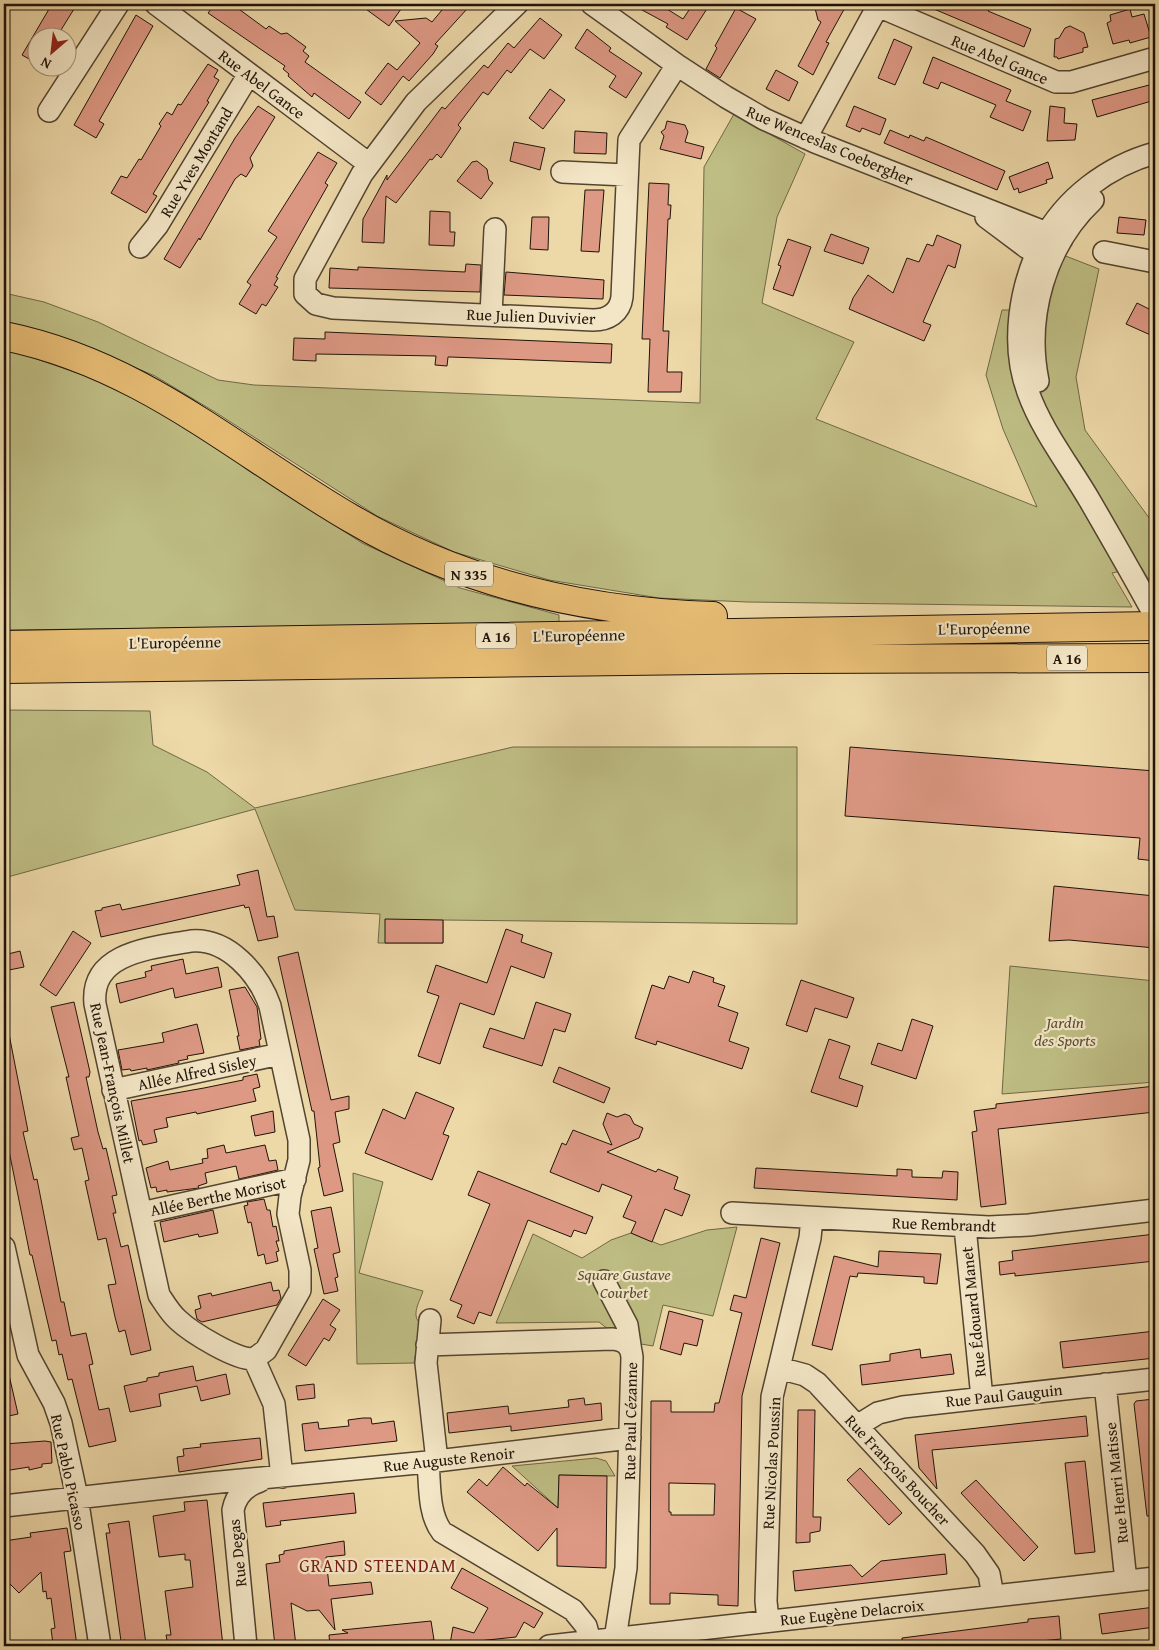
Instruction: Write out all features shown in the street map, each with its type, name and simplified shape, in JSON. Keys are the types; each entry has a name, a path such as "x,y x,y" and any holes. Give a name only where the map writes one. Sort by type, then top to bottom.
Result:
{"highway":[{"name":"N 335","path":"4,336 76,356 128,379 175,404 310,493 366,527 435,561 495,582 565,600 634,611 989,628"},
{"name":"L'Européenne","path":"4,645 1155,626"},
{"name":"L'Européenne","path":"4,669 788,658 1155,658"},
{"path":"4,685 531,678 788,658"}],"street":[{"path":"49,111 118,4"},
{"name":"Rue Abel Gance","path":"156,4 369,164"},
{"path":"369,164 421,96 517,4"},
{"name":"Rue Wenceslas Coebergher","path":"592,4 677,66 747,110 806,138 1055,236"},
{"path":"806,138 878,5"},
{"name":"Rue Abel Gance","path":"878,5 1056,82 1071,82 1155,58"},
{"name":"Rue Julien Duvivier","path":"369,164 306,279 304,289 307,298 327,308 599,320 608,318 617,311 622,297 627,147 630,136 677,66"},
{"name":"Rue Yves Montand","path":"140,247 157,226 249,74"},
{"path":"1155,153 1122,165 1101,177 1063,212 1055,236 1026,285 1020,317 1019,346 1023,375 1028,393 1045,428 1089,500 1155,616"},
{"path":"1055,236 1078,217 1102,193 1155,159"},
{"path":"562,172 626,174"},
{"name":"Rue Wenceslas Coebergher","path":"949,195 974,209 1044,257"},
{"path":"491,315 496,229"},
{"path":"1104,252 1155,262"},
{"name":"Rue Jean-François Millet","path":"206,941 220,945 243,964 257,981 268,1000 280,1054 299,1140 299,1160 288,1214 301,1277 300,1290 266,1350 254,1359 245,1359 232,1354 180,1321 168,1309 157,1288 95,1004 97,980 104,968 120,957 184,942 206,941"},
{"name":"Allée Alfred Sisley","path":"113,1090 280,1054"},
{"name":"Allée Berthe Morisot","path":"141,1213 295,1179"},
{"name":"Rue Rembrandt","path":"732,1213 965,1227 1029,1225 1155,1210"},
{"name":"Rue Nicolas Poussin","path":"768,1621 766,1601 771,1413 779,1368 810,1238 812,1218"},
{"name":"Rue Édouard Manet","path":"965,1227 982,1398"},
{"name":"Rue Pablo Picasso","path":"4,1247 28,1355 58,1413 77,1497 100,1646"},
{"path":"604,1280 627,1325 631,1352"},
{"path":"430,1320 427,1345 427,1372 433,1462 433,1512 436,1523 442,1532 566,1604 583,1621 590,1642"},
{"name":"Rue Paul Cézanne","path":"427,1345 612,1339 623,1341 631,1352 626,1568 615,1639"},
{"path":"254,1359 274,1404 275,1478"},
{"name":"Rue François Boucher","path":"779,1368 813,1380 857,1426 975,1554 989,1574 993,1596"},
{"name":"Rue Paul Gauguin","path":"857,1426 878,1413 894,1408 1155,1379"},
{"name":"Rue Henri Matisse","path":"1105,1384 1126,1581"},
{"name":"Rue Auguste Renoir","path":"4,1506 77,1497 433,1462 630,1438"},
{"name":"Rue Degas","path":"246,1646 233,1510 238,1495 245,1488 275,1478"},
{"name":"Rue Eugène Delacroix","path":"549,1646 1155,1578"}],"green space":[{"path":"734,114 805,154 777,217 762,303 854,342 816,419 1037,507 1003,429 986,375 1002,310 1044,310 1063,255 1099,269 1076,377 1085,430 1155,526 1155,590 1141,567 1112,573 1132,607 747,602 659,598 549,580 454,552 377,516 215,412 155,376 80,344 4,322 4,293 44,302 98,322 218,380 254,385 700,403 704,167"},
{"path":"4,351 19,353 86,376 149,402 362,543 460,588 559,615 559,624 4,630"},
{"path":"4,710 150,711 153,745 207,772 255,808 513,747 797,747 797,924 443,920 443,943 378,943 380,914 295,910 255,809 4,878"},
{"name":"Jardin des Sports","path":"1010,966 1155,981 1155,1082 1002,1094"},
{"path":"353,1173 383,1182 359,1273 423,1291 416,1313 416,1317 421,1324 414,1363 357,1364"},
{"name":"Square Gustave Courbet","path":"737,1227 713,1316 663,1305 653,1346 623,1341 599,1322 496,1323 533,1234 582,1258 611,1240 631,1233 661,1245 707,1230"},
{"path":"596,1458 606,1461 615,1476 559,1475 558,1508 512,1466"}],"building":[{"path":"52,4 74,4 72,8 74,9 62,28 38,28"},
{"path":"215,4 232,4 266,29 269,26 281,34 287,33 306,47 303,51 309,56 305,62 361,102 349,119 314,93 312,97 288,76 289,74 283,69 285,66 208,13"},
{"path":"359,4 393,4 401,9 389,26"},
{"path":"447,4 461,4 467,9 435,44 438,46 433,54 409,81 403,76 381,105 365,93 388,63 397,70 420,43 395,21 426,18 432,22"},
{"path":"631,4 659,4 683,19 693,4 710,4 687,40 666,27 668,24"},
{"path":"814,4 847,4 826,42 829,43 813,75 798,66 821,22 818,20"},
{"path":"922,4 981,4 990,7 988,11 1031,29 1024,47"},
{"path":"736,8 756,19 720,78 706,69 717,48 715,46"},
{"path":"1130,9 1132,17 1144,14 1151,37 1130,43 1129,40 1113,44 1107,23 1111,21 1110,15"},
{"path":"136,15 153,26 99,121 104,124 96,138 74,125"},
{"path":"540,18 562,35 544,59 530,49 511,73 507,70 488,95 483,92 458,125 461,128 441,158 437,154 432,160 430,159 396,203 386,196 384,243 362,242 363,219 387,175 387,180 442,107 445,109 484,65 488,68 508,43 514,48"},
{"path":"1070,26 1084,33 1088,47 1083,48 1083,52 1058,59 1054,57 1055,39 1059,38 1065,28"},
{"path":"587,29 611,48 609,51 642,73 626,98 609,87 616,76 575,48"},
{"path":"894,39 912,47 895,85 878,78"},
{"path":"28,45 28,58 22,55"},
{"path":"933,57 1011,90 1006,101 1031,111 1023,131 990,117 996,105 941,82 938,89 923,83"},
{"path":"208,64 218,70 214,77 219,80 207,101 209,102 153,194 157,196 146,213 111,193 121,176 127,178 139,159 141,160 167,112 172,115 178,104 181,105"},
{"path":"776,70 798,82 789,101 766,89"},
{"path":"1153,84 1155,100 1097,117 1092,100"},
{"path":"550,89 565,100 543,129 529,118"},
{"path":"258,106 275,117 250,158 253,166 246,177 241,174 235,179 200,240 199,238 180,268 164,259 235,138"},
{"path":"854,106 886,119 880,135 862,128 860,132 846,126"},
{"path":"1050,106 1065,108 1064,123 1077,124 1075,140 1047,141"},
{"path":"667,121 685,125 688,132 685,142 704,147 701,159 660,149 664,136 661,132 665,129"},
{"path":"890,130 909,138 910,135 924,141 926,137 1005,171 997,190 884,143"},
{"path":"575,131 607,133 606,154 574,153"},
{"path":"514,142 545,148 540,170 510,161"},
{"path":"318,152 337,163 325,183 328,185 276,277 278,278 274,285 278,287 266,306 262,304 256,314 239,304 251,285 247,282 277,237 268,231"},
{"path":"477,161 487,169 489,180 493,183 481,199 457,181 472,162"},
{"path":"1048,162 1053,178 1046,180 1047,183 1019,193 1018,188 1014,190 1009,177"},
{"path":"649,183 669,184 668,205 671,205 670,219 668,219 663,331 669,331 667,372 682,372 681,392 648,392 650,339 642,339"},
{"path":"585,190 604,190 599,252 581,251"},
{"path":"430,211 450,212 450,232 455,232 454,246 429,245"},
{"path":"532,217 549,217 548,250 530,249"},
{"path":"1119,217 1146,220 1144,235 1117,233"},
{"path":"831,234 869,248 863,264 824,251"},
{"path":"937,235 961,245 955,268 948,265 923,322 931,325 924,341 849,309 853,298 868,275 893,293 907,258 919,262 927,244 933,246"},
{"path":"788,239 811,247 793,296 773,289 781,266 778,265"},
{"path":"466,264 481,265 480,292 329,288 330,268 358,270 358,267 465,272"},
{"path":"506,272 604,280 603,299 504,295"},
{"path":"1137,303 1155,312 1155,337 1126,324"},
{"path":"325,332 612,344 611,363 448,357 447,366 435,365 436,356 316,354 316,361 293,360 294,338 325,339"},
{"path":"850,747 1155,771 1155,861 1138,859 1140,838 845,816"},
{"path":"258,870 267,917 274,916 278,937 258,941 249,907 245,908 244,905 101,937 95,911 102,910 102,908 120,904 122,910 240,885 237,875"},
{"path":"1054,886 1155,896 1155,948 1069,940 1049,941"},
{"path":"385,919 443,920 443,943 385,943"},
{"path":"506,929 523,935 521,942 552,953 544,978 511,966 494,1015 460,1003 440,1064 418,1056 439,996 427,992 436,965 487,983"},
{"path":"73,931 91,943 56,996 40,985"},
{"path":"20,951 24,967 4,971 4,955"},
{"path":"298,952 331,1100 349,1096 349,1109 335,1112 340,1142 333,1144 343,1191 324,1196 318,1168 320,1167 314,1111 312,1111 278,957"},
{"path":"183,959 186,974 218,967 222,987 175,998 173,988 120,1003 116,984 146,977 145,972 152,970 151,966"},
{"path":"693,971 714,978 713,982 725,986 718,1006 738,1013 729,1041 749,1048 742,1069 657,1041 656,1045 635,1038 652,985 664,989 669,976 689,983"},
{"path":"801,980 854,998 847,1018 815,1008 807,1032 786,1025"},
{"path":"245,987 257,1007 261,1039 259,1040 260,1046 240,1050 237,1036 239,1036 229,990"},
{"path":"74,1002 90,1072 89,1077 86,1077 98,1132 103,1149 106,1148 117,1195 112,1196 116,1213 113,1213 121,1247 128,1245 151,1350 131,1355 125,1330 119,1332 115,1317 108,1285 116,1284 106,1238 98,1240 85,1181 89,1180 82,1148 74,1150 71,1138 79,1136 66,1077 69,1077 51,1007"},
{"path":"536,1002 571,1014 565,1032 554,1029 542,1066 483,1047 490,1028 524,1039"},
{"path":"912,1019 933,1026 916,1079 871,1064 878,1043 902,1051"},
{"path":"197,1024 204,1053 187,1056 188,1059 178,1061 179,1063 147,1070 147,1068 131,1071 130,1069 122,1070 118,1050 164,1042 162,1033"},
{"path":"9,1034 28,1131 23,1132 34,1180 37,1179 61,1302 64,1302 71,1336 86,1333 93,1364 89,1365 99,1410 109,1408 116,1441 89,1447 72,1379 68,1380 62,1354 59,1355 56,1340 52,1341 32,1255 30,1255 4,1126 4,1035"},
{"path":"829,1039 850,1046 839,1078 863,1086 857,1107 811,1092"},
{"path":"559,1067 610,1088 604,1103 553,1082"},
{"path":"257,1074 260,1087 253,1089 256,1101 197,1114 196,1112 166,1118 168,1127 154,1130 157,1142 143,1145 141,1140 139,1141 131,1101 243,1080 243,1077"},
{"path":"1155,1086 1155,1112 998,1129 1006,1204 981,1207 972,1132 977,1131 974,1111 996,1108 996,1104"},
{"path":"416,1092 454,1108 443,1134 449,1136 432,1180 365,1153 383,1109 405,1119"},
{"path":"273,1111 275,1132 255,1136 251,1116"},
{"path":"607,1113 617,1117 625,1114 630,1116 634,1124 643,1128 639,1138 607,1152 656,1172 658,1169 678,1177 674,1189 690,1195 682,1216 665,1209 652,1242 631,1233 636,1222 623,1217 632,1196 602,1184 599,1192 550,1172 562,1143 566,1145 573,1130 612,1145 603,1124"},
{"path":"224,1145 226,1153 265,1145 269,1161 276,1160 278,1170 239,1179 236,1166 205,1173 207,1183 198,1186 199,1188 157,1192 156,1187 151,1188 146,1168 168,1161 170,1170 203,1163 202,1159 208,1158 207,1149"},
{"path":"756,1168 897,1176 897,1169 912,1170 912,1177 942,1178 943,1171 958,1172 957,1200 754,1188"},
{"path":"478,1171 593,1217 586,1234 574,1230 571,1237 528,1220 491,1316 479,1312 474,1324 457,1317 462,1305 450,1300 490,1204 468,1195"},
{"path":"264,1199 267,1210 270,1210 273,1227 276,1226 279,1241 276,1241 279,1251 276,1252 278,1261 266,1264 264,1254 258,1256 251,1222 248,1223 244,1206 248,1205 247,1202"},
{"path":"331,1207 340,1252 333,1254 338,1277 335,1278 338,1291 324,1294 314,1249 318,1248 311,1211"},
{"path":"213,1210 218,1233 199,1237 198,1234 164,1242 160,1222"},
{"path":"1155,1234 1155,1261 1015,1276 1015,1273 1000,1275 999,1262 1013,1260 1012,1251"},
{"path":"761,1238 780,1243 742,1396 738,1606 718,1605 718,1595 670,1593 670,1604 650,1604 651,1401 671,1401 671,1412 714,1412 715,1403 719,1403 742,1313 730,1310 734,1295 746,1298","holes":["669,1483 715,1484 714,1515 671,1515 671,1512 669,1512"]},
{"path":"879,1251 941,1254 937,1284 924,1283 924,1277 858,1273 857,1277 850,1276 832,1350 812,1345 834,1256 878,1267"},
{"path":"271,1282 273,1291 279,1290 281,1298 277,1305 202,1322 197,1319 195,1310 201,1308 198,1296 211,1293 212,1296"},
{"path":"323,1299 340,1310 330,1325 336,1329 329,1341 324,1338 306,1366 288,1355"},
{"path":"669,1311 703,1320 697,1346 684,1343 681,1355 660,1349"},
{"path":"1155,1331 1155,1358 1063,1368 1060,1342"},
{"path":"920,1349 921,1358 951,1354 954,1374 862,1385 860,1365 890,1361 890,1354"},
{"path":"193,1366 196,1381 226,1374 230,1394 201,1401 197,1386 159,1394 161,1406 130,1412 124,1386 147,1381 147,1378 159,1376 159,1373"},
{"path":"4,1375 9,1375 18,1414 4,1417"},
{"path":"314,1384 315,1398 298,1400 296,1386"},
{"path":"584,1398 585,1405 601,1403 602,1420 511,1431 511,1426 449,1433 447,1413 508,1406 509,1414 569,1407 568,1400"},
{"path":"1154,1399 1155,1516 1147,1516 1134,1404 1136,1401"},
{"path":"798,1410 815,1410 813,1517 821,1517 820,1531 810,1533 810,1542 796,1543"},
{"path":"1086,1416 1088,1436 932,1450 937,1489 919,1468 915,1435"},
{"path":"371,1418 372,1424 394,1421 397,1441 305,1451 302,1424 318,1422 319,1429 349,1426 348,1420"},
{"path":"260,1438 262,1459 179,1472 177,1457 184,1456 183,1449 201,1447 200,1444"},
{"path":"51,1442 52,1463 42,1464 42,1467 29,1470 29,1467 4,1471 4,1444"},
{"path":"1085,1461 1095,1552 1075,1554 1065,1463"},
{"path":"503,1467 525,1486 527,1483 558,1508 559,1475 607,1476 606,1568 557,1566 557,1528 538,1551 467,1492 479,1479 487,1486"},
{"path":"860,1468 902,1513 889,1525 847,1480"},
{"path":"976,1480 1038,1547 1024,1561 961,1493"},
{"path":"354,1493 356,1513 280,1521 281,1525 266,1527 263,1503"},
{"path":"207,1500 223,1646 168,1646 166,1635 171,1635 165,1591 193,1587 190,1560 185,1560 185,1554 159,1557 153,1516 185,1511 184,1502"},
{"path":"129,1521 146,1644 126,1646 125,1640 121,1641 106,1533 110,1533 108,1524"},
{"path":"67,1528 71,1551 64,1552 77,1646 53,1644 51,1629 55,1628 51,1598 47,1599 46,1591 43,1592 41,1572 19,1593 4,1578 4,1541 31,1537 30,1533"},
{"path":"344,1541 345,1555 326,1557 329,1586 371,1582 373,1594 331,1599 335,1630 319,1610 307,1611 291,1603 296,1646 275,1646 266,1564 280,1562 279,1555 284,1554 284,1551"},
{"path":"945,1554 947,1574 795,1591 793,1571 851,1565 862,1577 881,1561"},
{"path":"462,1568 543,1613 534,1628 524,1622 516,1637 450,1644 453,1627 474,1633 488,1608 451,1588"},
{"path":"1155,1607 1155,1627 1102,1634 1099,1614"},
{"path":"1059,1616 1061,1639 1031,1642 1031,1646 902,1646 902,1638 1028,1622 1028,1619"},
{"path":"431,1621 434,1640 380,1646 330,1646 329,1635 348,1633 342,1630"}],"district":[{"name":"GRAND STEENDAM","path":"378,1565"}]}
